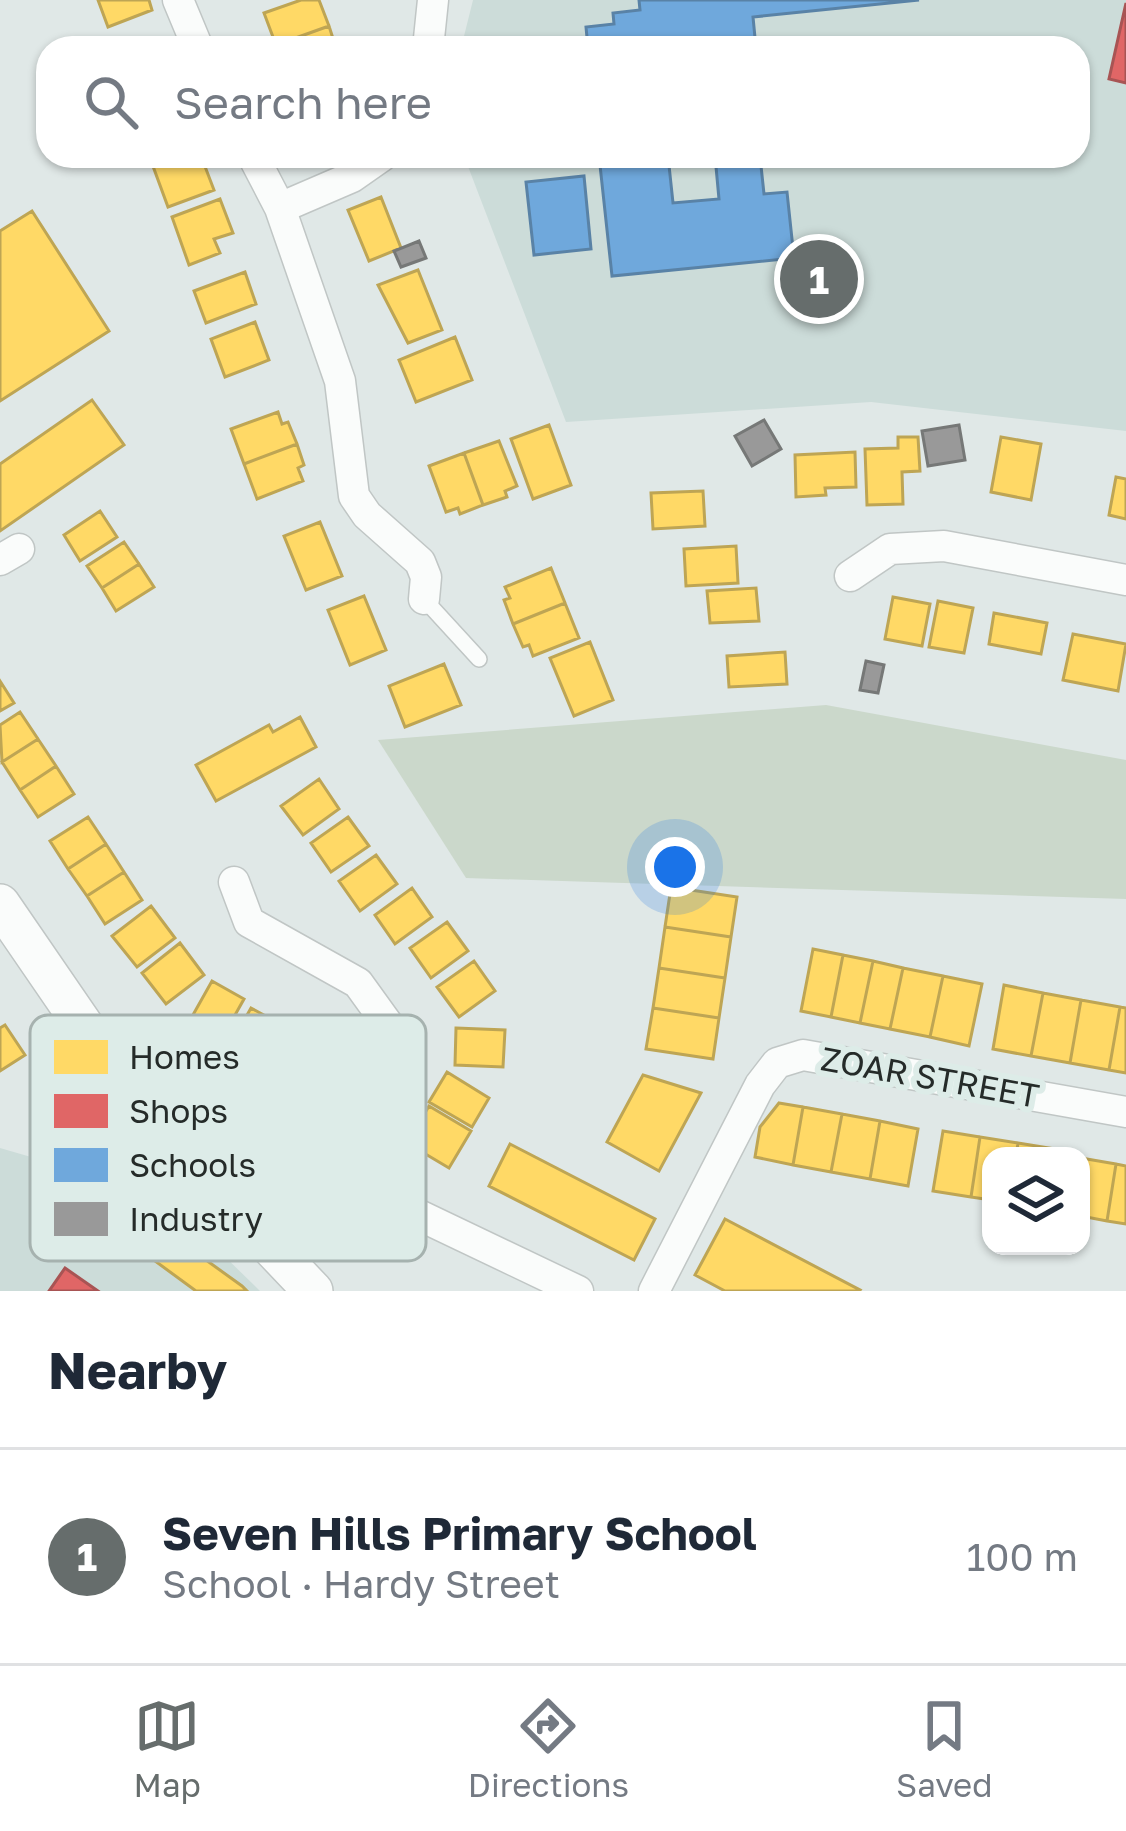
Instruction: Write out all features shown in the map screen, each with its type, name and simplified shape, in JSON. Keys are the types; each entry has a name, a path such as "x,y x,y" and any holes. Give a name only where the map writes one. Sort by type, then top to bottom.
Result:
{"street":[{"path":"178,0 193,36"},
{"path":"429,36 433,0"},
{"path":"259,168 280,208 340,381 354,496 367,515 420,562 424,599"},
{"path":"280,208 365,168"},
{"path":"850,576 890,549 944,546 1126,580"},
{"path":"234,882 249,922 358,983 381,1015"},
{"path":"0,904 76,1015"},
{"name":"ZOAR STREET","path":"654,1291 760,1085 777,1063 802,1055 1126,1112"},
{"path":"426,1218 578,1291"},
{"path":"285,1261 313,1291"}],"lane":[{"path":"424,599 479,659"}],"shaded area":[{"path":"473,0 1126,0 1126,431 871,402 566,422 469,168 1090,168 1090,36 464,36"},
{"path":"0,1148 30,1157 30,1261 229,1261 260,1291 0,1291"}],"green space":[{"path":"826,705 1126,760 1126,899 466,878 378,740"}],"building: Homes":[{"path":"98,0 149,0 152,10 108,27"},
{"path":"301,0 319,0 329,26 301,36 273,36 264,13"},
{"path":"329,26 332,36 301,36"},
{"path":"154,168 206,168 214,190 168,207"},
{"path":"381,197 401,248 369,261 348,210"},
{"path":"220,199 233,233 214,239 220,253 189,265 172,217"},
{"path":"32,211 109,331 0,401 0,231"},
{"path":"418,270 442,330 408,343 378,285"},
{"path":"245,272 256,304 206,323 194,291"},
{"path":"255,322 269,360 225,377 211,339"},
{"path":"455,337 472,380 416,402 399,360"},
{"path":"92,400 124,445 0,531 0,464"},
{"path":"278,412 297,444 244,464 231,429"},
{"path":"549,425 571,485 533,499 511,439"},
{"path":"898,437 918,437 920,471 902,472 903,504 867,505 865,449 898,448"},
{"path":"1001,437 1041,444 1031,500 991,492"},
{"path":"499,441 517,486 505,491 507,497 483,505 464,453"},
{"path":"297,444 303,481 257,499 244,464"},
{"path":"855,452 856,487 825,488 826,495 796,497 795,455"},
{"path":"464,453 483,505 460,514 458,508 446,512 429,466"},
{"path":"1116,477 1126,479 1126,519 1109,515"},
{"path":"703,491 705,526 653,529 651,493"},
{"path":"100,511 117,537 80,561 64,535"},
{"path":"320,522 342,576 306,590 284,536"},
{"path":"124,542 139,564 102,588 87,566"},
{"path":"736,546 738,583 686,586 684,549"},
{"path":"139,564 154,587 116,611 102,588"},
{"path":"551,568 565,603 513,624 504,600 510,598 505,587"},
{"path":"756,588 759,621 710,623 707,591"},
{"path":"364,596 386,650 350,665 328,610"},
{"path":"893,597 930,604 922,646 885,639"},
{"path":"938,601 973,608 964,653 929,647"},
{"path":"565,603 579,638 533,656 529,645 523,647 513,624"},
{"path":"994,613 1047,623 1041,654 989,644"},
{"path":"1073,634 1126,644 1118,691 1063,680"},
{"path":"590,642 613,700 574,716 550,658"},
{"path":"785,652 787,684 729,687 727,656"},
{"path":"444,664 461,705 405,727 389,686"},
{"path":"0,681 14,703 0,711"},
{"path":"20,712 38,739 2,762 0,725"},
{"path":"300,717 316,747 216,801 196,765 269,725 273,732"},
{"path":"38,739 56,766 20,790 2,762"},
{"path":"56,766 74,794 38,817 20,790"},
{"path":"319,779 339,809 303,835 281,806"},
{"path":"88,817 106,844 68,869 50,841"},
{"path":"348,817 369,846 331,872 311,843"},
{"path":"106,844 124,872 87,896 68,869"},
{"path":"376,855 397,884 360,911 339,881"},
{"path":"124,872 142,900 105,924 87,896"},
{"path":"671,887 737,897 731,937 665,927"},
{"path":"412,888 432,917 395,944 375,915"},
{"path":"151,906 175,938 137,967 112,936"},
{"path":"447,922 468,951 431,978 410,948"},
{"path":"665,927 731,937 725,978 659,968"},
{"path":"180,943 204,975 166,1004 142,973"},
{"path":"813,949 843,955 831,1017 801,1011"},
{"path":"843,955 873,961 860,1023 831,1017"},
{"path":"474,961 495,991 459,1017 437,987"},
{"path":"873,961 903,968 890,1029 860,1023"},
{"path":"659,968 725,978 719,1018 653,1008"},
{"path":"903,968 943,976 930,1037 890,1029"},
{"path":"943,976 982,984 969,1046 930,1037"},
{"path":"212,981 244,999 235,1015 193,1015"},
{"path":"1004,985 1043,993 1031,1056 993,1049"},
{"path":"1043,993 1081,1000 1070,1063 1031,1056"},
{"path":"1081,1000 1120,1007 1109,1070 1070,1063"},
{"path":"1120,1007 1126,1008 1126,1073 1109,1070"},
{"path":"653,1008 719,1018 713,1059 646,1049"},
{"path":"5,1025 25,1055 0,1071 0,1028"},
{"path":"456,1028 505,1030 503,1067 455,1065"},
{"path":"447,1072 489,1098 472,1127 429,1102"},
{"path":"643,1075 701,1093 659,1171 607,1142"},
{"path":"779,1103 803,1107 793,1165 755,1157 760,1127"},
{"path":"429,1106 471,1131 449,1168 426,1154"},
{"path":"803,1107 842,1114 831,1172 793,1165"},
{"path":"842,1114 880,1121 870,1179 831,1172"},
{"path":"880,1121 918,1129 908,1186 870,1179"},
{"path":"943,1131 980,1137 971,1197 933,1191"},
{"path":"980,1137 1018,1143 1017,1147 982,1147 982,1199 971,1197"},
{"path":"510,1144 655,1219 634,1260 489,1186"},
{"path":"1090,1160 1116,1164 1107,1221 1090,1218"},
{"path":"1116,1164 1126,1166 1126,1224 1107,1221"},
{"path":"725,1219 860,1290 725,1291 695,1275"},
{"path":"155,1261 207,1261 247,1291 196,1291"}],"building: Shops":[{"path":"1126,3 1126,83 1109,79"},
{"path":"65,1268 98,1291 49,1291"}],"building: Schools":[{"path":"639,0 919,0 753,17 755,36 587,36 586,27 614,24 613,13 640,10"},
{"path":"600,168 669,168 673,203 719,199 716,168 761,168 764,194 787,192 794,258 612,276"},
{"path":"584,176 591,249 534,255 526,182"}],"building: Industry":[{"path":"419,241 426,258 401,267 394,251"},
{"path":"764,420 781,449 752,466 735,436"},
{"path":"959,425 965,460 928,466 922,431"},
{"path":"866,661 884,665 878,693 860,690"}],"place":[{"name":"Seven Hills Primary School","path":"819,279"}]}
